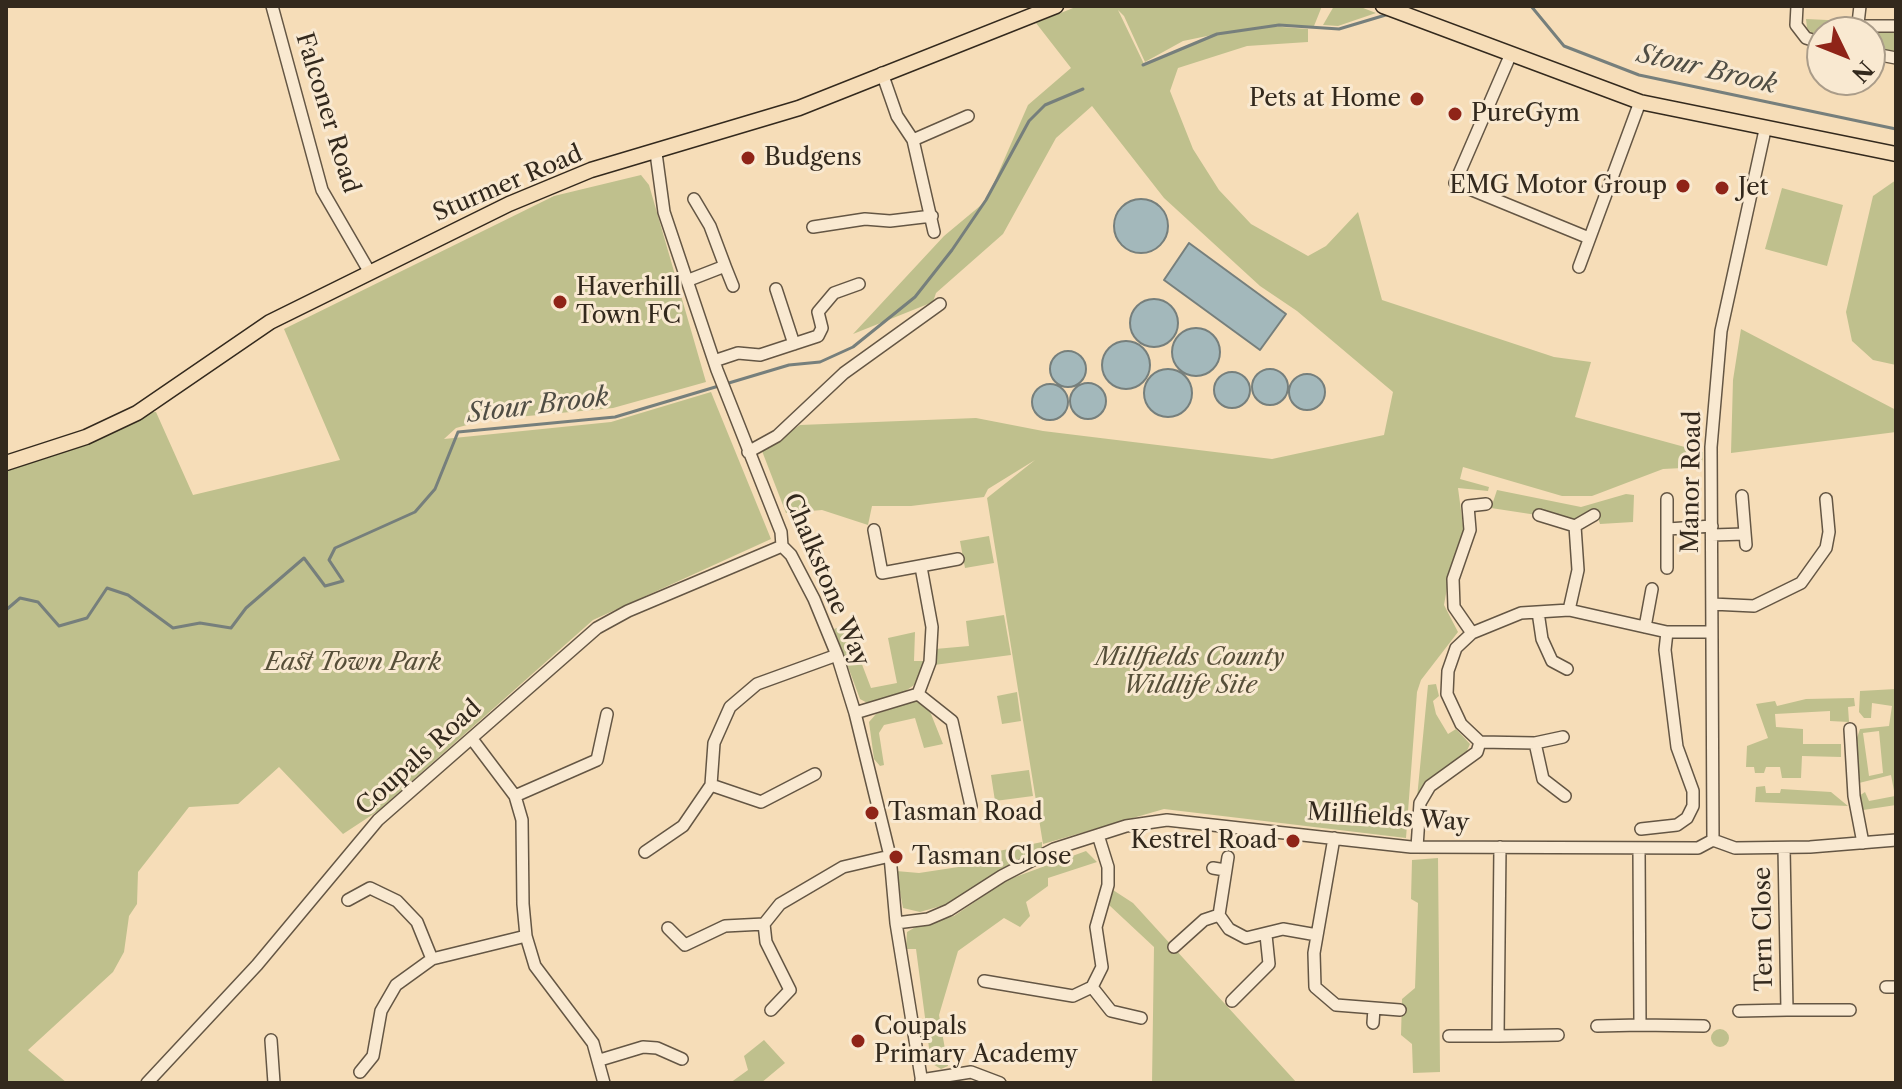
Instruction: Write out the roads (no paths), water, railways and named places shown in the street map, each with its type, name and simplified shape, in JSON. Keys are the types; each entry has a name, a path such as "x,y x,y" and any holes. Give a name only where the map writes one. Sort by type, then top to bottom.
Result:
{"main road":[{"name":"Sturmer Road","path":"6,463 86,437 137,413 270,322 536,192 591,170 656,153 688,139 799,108 1056,6"},
{"path":"1385,7 1640,102 1748,123 1765,130 1896,154"}],"street":[{"name":"Falconer Road","path":"272,6 322,190 369,271"},
{"path":"1797,6 1796,25 1806,38"},
{"path":"1510,56 1455,183 1589,238"},
{"path":"882,73 897,116 913,140 934,232"},
{"path":"1579,267 1640,102"},
{"path":"913,140 968,116"},
{"name":"Manor Road","path":"1713,840 1711,447 1721,331 1765,130"},
{"name":"Chalkstone Way","path":"656,153 664,212 715,365 781,532 782,546 791,555 814,599 837,655 855,713 890,856 896,923 922,1081"},
{"path":"694,199 710,226 733,286"},
{"path":"813,227 865,219 890,221 932,216"},
{"path":"689,280 725,266"},
{"path":"715,365 738,353 760,355 818,336 822,328 818,312 834,293 859,284"},
{"path":"776,289 794,344"},
{"path":"748,452 777,436 844,373 940,304"},
{"path":"1668,529 1712,531 1746,539 1742,496"},
{"path":"1667,499 1667,568"},
{"path":"1712,604 1754,606 1801,583 1826,548 1829,532 1826,499"},
{"path":"1472,633 1454,607 1453,579 1470,530 1468,506 1486,504"},
{"path":"1539,515 1575,526 1594,515"},
{"path":"1569,610 1578,570 1575,526"},
{"path":"874,530 882,573 958,559"},
{"name":"Coupals Road","path":"147,1083 257,965 378,820 597,628 628,611 782,546"},
{"path":"918,694 930,662 932,627 921,567"},
{"path":"1645,627 1652,589"},
{"path":"1563,737 1535,743 1480,742 1461,724 1447,694 1448,671 1456,648 1472,633 1521,613 1569,610 1667,632 1712,632"},
{"path":"1538,612 1542,639 1552,661 1567,669"},
{"path":"1641,829 1677,825 1687,818 1693,806 1693,791 1677,747 1665,650 1667,632"},
{"path":"645,852 683,826 711,785 714,743 730,707 757,684 837,655"},
{"path":"855,713 918,694"},
{"path":"918,694 952,721 971,806"},
{"path":"515,796 597,760 607,714"},
{"path":"1850,729 1854,796 1863,843"},
{"path":"472,739 515,796 525,849 523,904 526,936 535,966 579,1021 600,1060 604,1083"},
{"path":"1417,847 1420,803 1430,786 1477,752 1480,742"},
{"path":"1535,743 1543,779 1565,796"},
{"path":"711,785 761,802 815,774"},
{"name":"Millfields Way","path":"896,923 928,919 949,910 1045,853 1098,835 1167,820 1417,847 1698,848 1713,840 1735,848 1784,848 1896,840"},
{"path":"984,981 1073,996 1092,987 1102,967 1096,927 1108,885 1108,867 1098,835"},
{"path":"1334,838 1317,935 1315,987 1336,1005 1400,1010"},
{"path":"1498,1036 1500,847"},
{"name":"Tern Close","path":"1784,848 1787,1010"},
{"path":"1639,849 1640,1025"},
{"path":"771,1010 790,990 766,942 764,924 780,904 843,867 890,856"},
{"path":"1228,857 1219,869 1219,915 1229,929 1246,938 1283,929 1317,935"},
{"path":"348,900 370,888 397,901 417,922 432,959"},
{"path":"1174,947 1204,920 1219,915"},
{"path":"668,928 685,945 725,926 764,924"},
{"path":"1232,1001 1269,964 1266,935"},
{"path":"360,1072 373,1056 381,1011 396,985 432,959 526,936"},
{"path":"1092,987 1111,1011 1141,1018"},
{"path":"1373,1023 1374,1008"},
{"name":"Tern Close","path":"1739,1011 1850,1010"},
{"path":"1597,1026 1704,1026"},
{"path":"1449,1036 1558,1035"},
{"path":"271,1040 274,1083"},
{"path":"600,1060 643,1047 657,1048 682,1059"},
{"path":"922,1081 971,1072 1000,1083"}],"waterway":[{"name":"Stour Brook","path":"1531,6 1564,46 1639,75 1896,129"},
{"name":"Stour Brook","path":"1143,65 1217,34 1279,25 1339,29 1389,14"},
{"name":"Stour Brook","path":"6,610 20,598 38,602 59,626 87,618 107,588 128,595 173,628 200,623 231,628 246,608 304,558 325,586 343,581 329,560 335,548 415,512 435,489 458,432 615,417 789,365 820,362 853,347 915,297 952,250 986,200 1029,121 1045,105 1083,89"}],"place":[{"name":"Pets at Home","path":"1417,99"},
{"name":"PureGym","path":"1455,114"},
{"name":"Budgens","path":"748,158"},
{"name":"EMG Motor Group","path":"1683,186"},
{"name":"Jet","path":"1722,188"},
{"name":"Haverhill Town FC","path":"560,302"},
{"name":"Tasman Road","path":"872,813"},
{"name":"Kestrel Road","path":"1293,841"},
{"name":"Tasman Close","path":"896,857"},
{"name":"Coupals Primary Academy","path":"858,1041"}],"park label":[{"name":"East Town Park","path":"353,663"},
{"name":"Millfields County Wildlife Site","path":"1190,672"}]}
